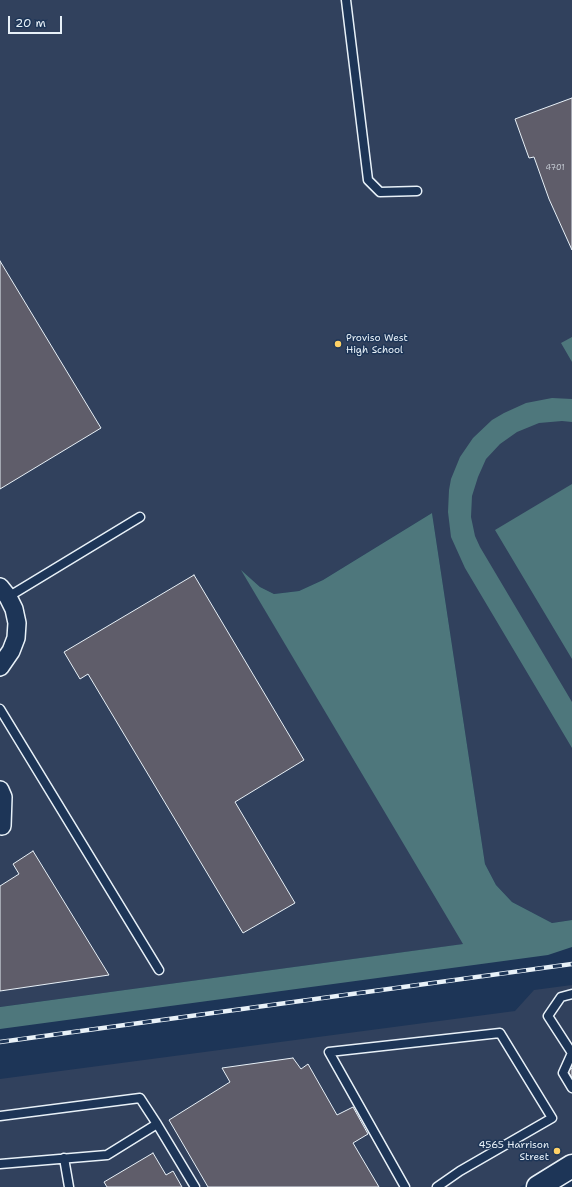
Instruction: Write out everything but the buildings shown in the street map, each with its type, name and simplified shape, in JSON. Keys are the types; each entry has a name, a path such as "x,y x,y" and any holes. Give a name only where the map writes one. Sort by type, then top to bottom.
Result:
{"main road":[{"path":"548,1184 572,1166"}],"street":[{"path":"0,667 11,652 16,638 17,623 14,609 4,592"},
{"path":"0,790 3,797 1,827"}],"lane":[{"path":"346,0 368,180 380,192 417,191"},
{"path":"4,592 140,517"},
{"path":"0,709 159,970"},
{"path":"572,994 561,997 548,1016 572,1053 563,1072 572,1088"},
{"path":"405,1187 328,1052 500,1033 552,1118 460,1171 437,1187"},
{"path":"0,1116 140,1098 195,1187"},
{"path":"0,1164 107,1155 157,1124"},
{"path":"64,1158 69,1187"}],"shaded area":[{"name":"Proviso West High School","path":"0,0 572,0 572,920 552,923 512,902 496,885 485,864 432,513 323,580 299,591 274,594 260,587 242,571 464,944 0,1007"},
{"path":"572,985 572,1156 520,1187 0,1187 0,1079 515,1011 534,990"}],"green space":[{"path":"572,337 572,362 561,343"},
{"path":"552,398 572,399 572,422 562,421 539,423 517,432 500,444 486,459 478,477 472,496 471,517 475,536 480,547 572,702 572,748 465,568 451,537 448,512 451,479 460,457 473,438 492,420 504,413 526,403"},
{"path":"572,484 572,659 495,530"},
{"path":"432,513 485,864 496,885 512,902 552,923 572,920 572,947 548,955 0,1029 0,1007 463,944 241,570 260,587 274,594 299,591 323,580"}],"railway":[{"path":"0,1042 572,964"}],"place":[{"name":"Proviso West High School","path":"338,344"},
{"name":"4565 Harrison Street","path":"557,1151"}]}
